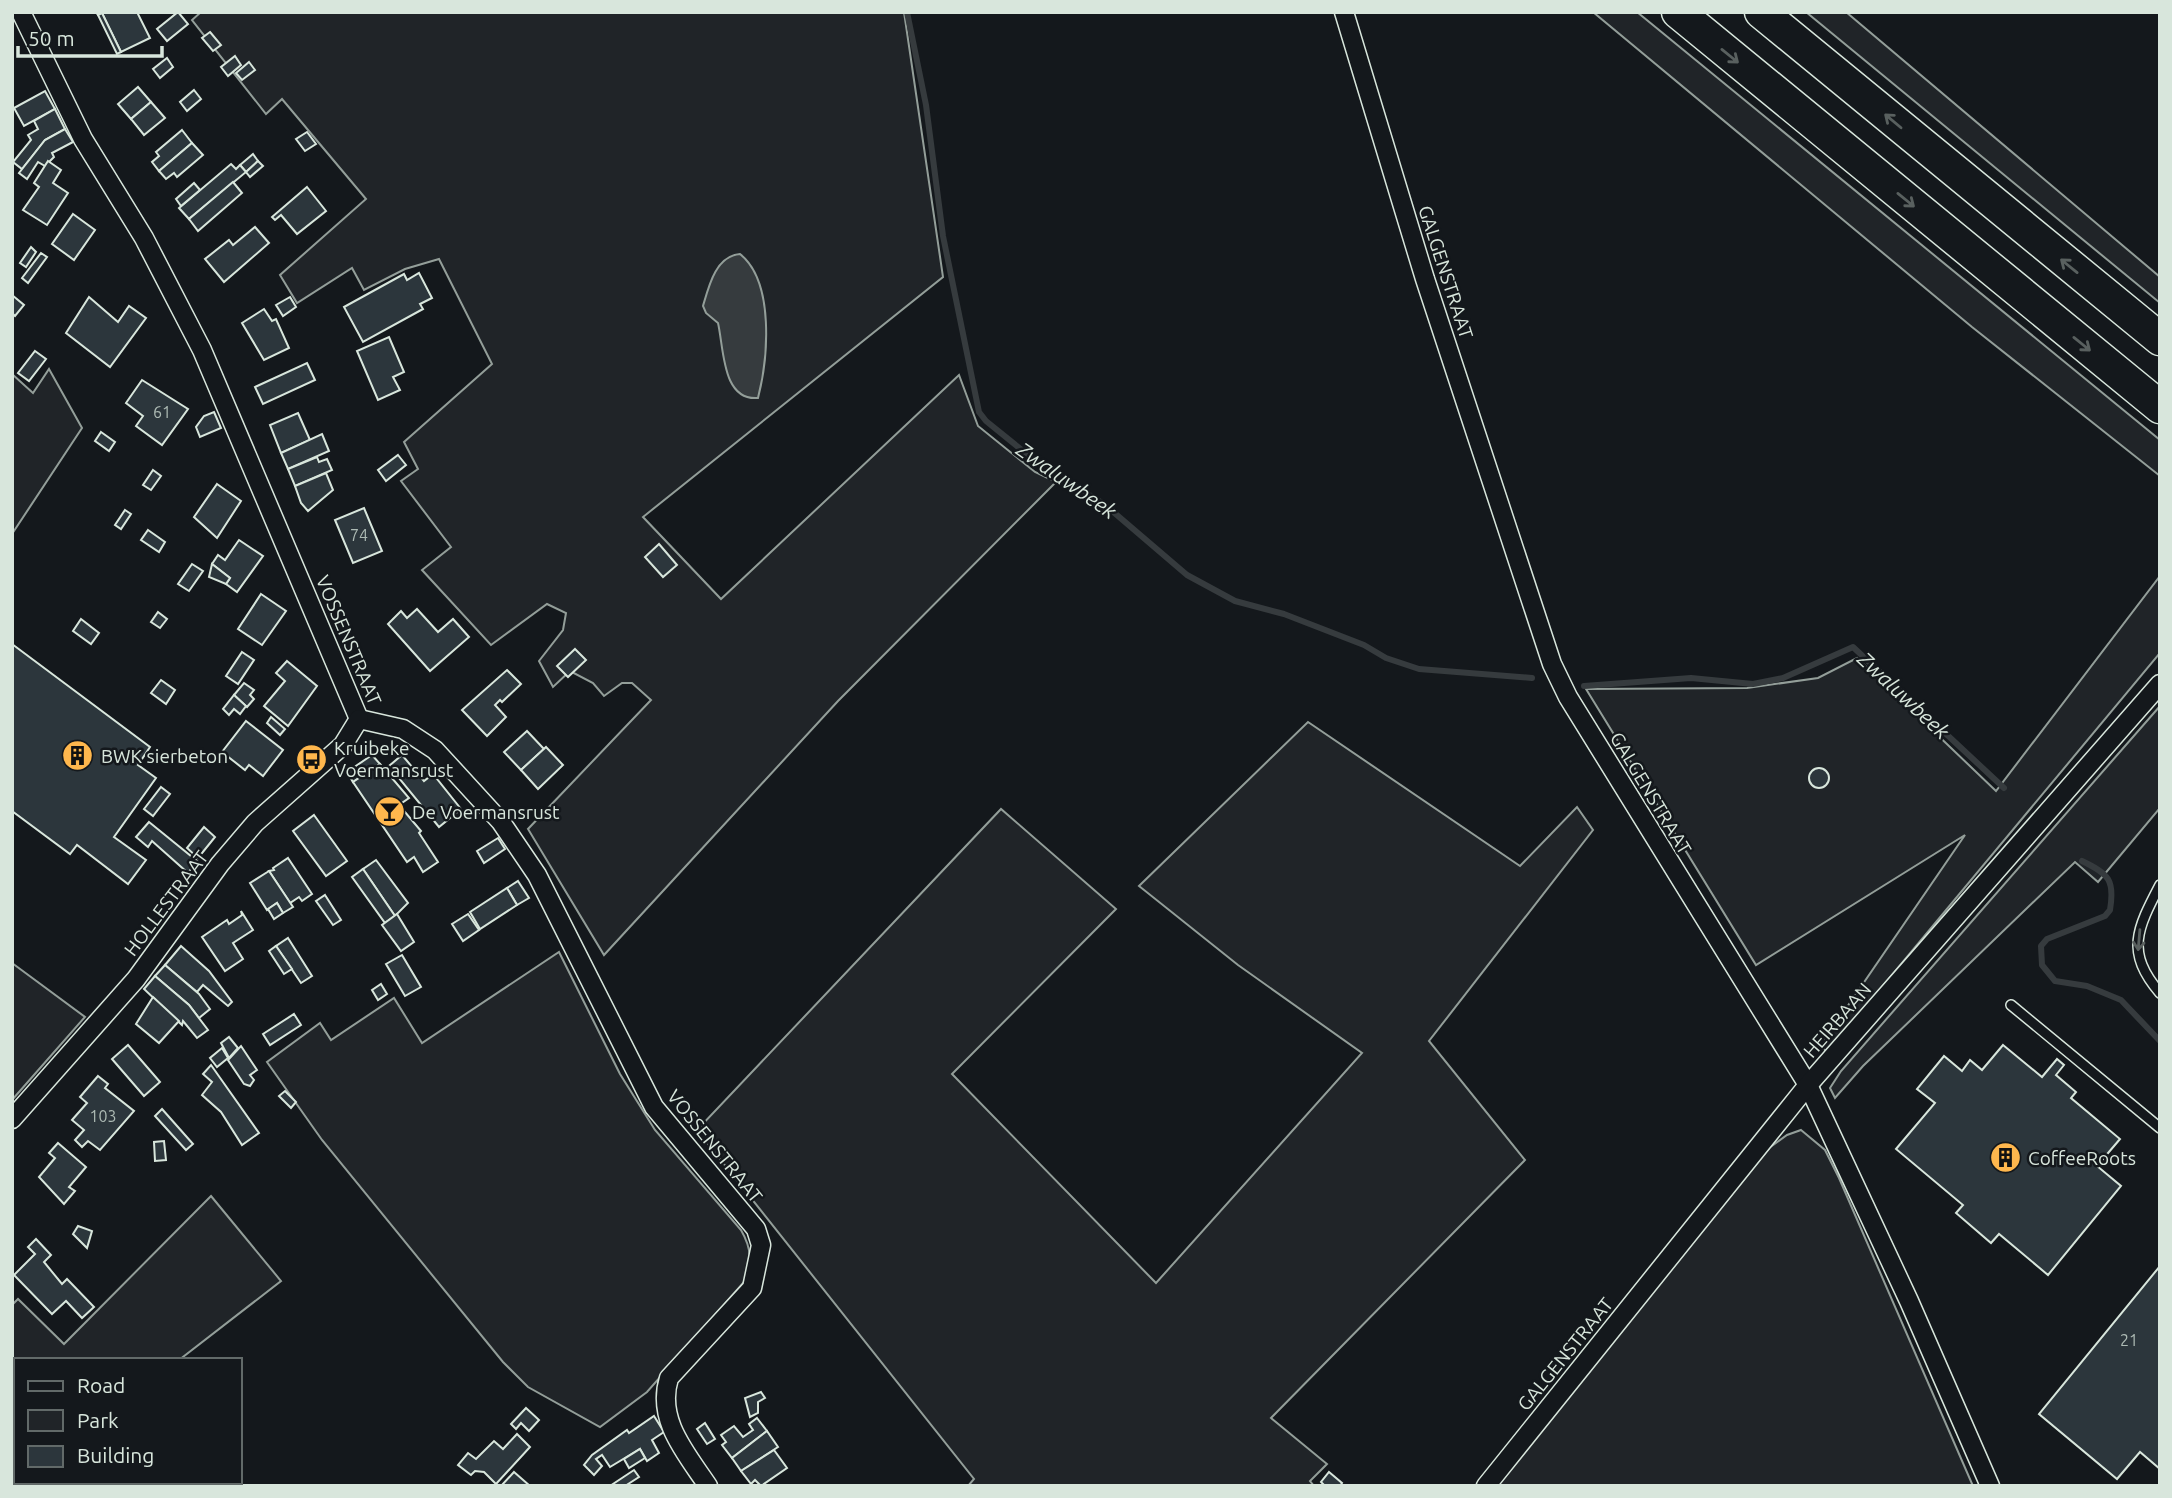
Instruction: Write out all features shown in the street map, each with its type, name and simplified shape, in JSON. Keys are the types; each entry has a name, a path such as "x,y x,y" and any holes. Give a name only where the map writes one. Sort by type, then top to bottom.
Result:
{"highway":[{"path":"1678,12 2160,407"},
{"path":"1761,12 2160,339"}],"street":[{"name":"VOSSENSTRAAT","path":"21,12 83,139 144,237 202,350 359,719 403,729 435,750 501,822 537,875 654,1107 756,1229 761,1245 752,1288 669,1378 665,1392 665,1408 675,1435 708,1486"},
{"name":"GALGENSTRAAT","path":"1344,12 1425,279 1552,664 1596,743 1808,1085 1486,1486"},
{"name":"HEIRBAAN","path":"1990,1486 1909,1301 1808,1085 2160,684"},
{"name":"HOLLESTRAAT","path":"12,1119 136,979 211,876 255,823 343,745 359,719"}],"lane":[{"path":"2160,885 2142,919 2135,945 2145,976 2160,993"},
{"path":"2011,1005 2160,1128"}],"green space":[{"path":"201,12 904,12 943,277 643,517 721,599 959,375 978,426 1035,472 1056,482 838,701 604,955 528,829 651,700 632,683 622,683 604,696 593,683 570,671 553,687 539,661 563,630 566,613 547,604 491,645 422,570 451,547 401,481 418,469 404,442 492,364 439,259 405,269 364,290 352,268 297,303 280,275 366,199 282,99 266,114 192,20"},
{"path":"1593,12 1637,12 2160,440 2160,476 1972,327"},
{"path":"1806,12 1846,12 2160,277 2160,303"},
{"path":"49,369 82,428 12,534 12,374 33,393"},
{"path":"2160,576 2160,653 1827,1053 1821,1045 1965,835 1756,965 1586,689 1747,688 1818,678 1857,658 1996,791"},
{"path":"2160,706 2160,808 2098,882 2075,862 1863,1066 1835,1098 1830,1088 1841,1071"},
{"path":"1308,722 1520,866 1577,807 1593,830 1429,1041 1525,1160 1271,1418 1327,1464 1310,1481 1314,1486 968,1486 974,1479 697,1130 1001,809 1116,909 952,1074 1156,1283 1362,1053 1238,965 1139,886"},
{"path":"559,952 620,1074 655,1130 741,1230 750,1256 744,1282 647,1392 600,1427 528,1387 503,1362 322,1140 267,1062 320,1023 331,1040 394,998 422,1043"},
{"path":"12,963 85,1017 12,1100"},
{"path":"1801,1130 1825,1150 1839,1178 1973,1486 1496,1486 1769,1148 1787,1135"},
{"path":"211,1196 281,1281 182,1358 14,1358 14,1484 111,1484 12,1486 12,1305 18,1299 64,1344"}],"shaded area":[{"path":"740,254 759,283 764,302 766,343 758,398 746,397 737,391 731,382 718,323 706,313 703,306 719,266 732,256"}],"building":[{"path":"96,12 137,12 150,38 121,52 102,13 98,15"},
{"path":"178,12 188,24 167,41 157,29"},
{"path":"102,13 121,52 117,54 98,15"},
{"path":"210,32 221,45 213,51 202,38"},
{"path":"235,56 241,65 228,76 221,67"},
{"path":"167,58 173,67 160,78 153,69"},
{"path":"249,62 255,70 242,80 236,73"},
{"path":"138,87 151,102 131,119 118,104"},
{"path":"194,90 201,99 187,111 180,102"},
{"path":"45,91 55,109 24,126 14,108"},
{"path":"151,102 165,118 144,135 131,119"},
{"path":"55,109 65,129 45,140 22,169 13,162 31,140 28,135 38,129 34,121"},
{"path":"65,129 73,142 52,153 54,157 45,166 38,162 27,179 19,173 45,140"},
{"path":"182,130 192,143 159,171 152,162 159,156 156,152"},
{"path":"307,132 316,144 305,151 296,139"},
{"path":"192,143 203,155 177,177 174,173 166,179 159,171"},
{"path":"253,154 258,161 246,172 240,165"},
{"path":"48,161 61,170 53,183 68,193 47,225 23,210 39,187 34,183"},
{"path":"258,161 263,166 250,177 246,172"},
{"path":"231,164 236,169 240,165 246,172 189,219 179,208"},
{"path":"233,182 242,193 198,231 189,219"},
{"path":"194,183 200,190 181,206 176,199"},
{"path":"307,187 326,211 297,234 281,215 275,220 272,217"},
{"path":"73,214 95,230 74,260 52,244"},
{"path":"255,227 269,243 224,282 205,259 229,240 233,245"},
{"path":"31,247 36,252 26,267 20,263"},
{"path":"41,253 47,257 28,283 22,278"},
{"path":"419,273 432,298 420,304 423,309 363,342 344,307 404,274 407,280"},
{"path":"12,295 24,305 15,316 12,313"},
{"path":"89,297 118,322 129,306 146,318 110,367 66,333"},
{"path":"290,297 296,307 283,316 276,305"},
{"path":"264,309 272,321 276,319 289,348 264,360 242,323"},
{"path":"389,337 404,372 393,377 400,390 378,400 357,351"},
{"path":"35,351 46,359 29,381 18,373"},
{"path":"307,363 315,380 263,404 255,387"},
{"path":"142,380 188,409 162,445 136,426 143,416 126,403"},
{"path":"214,412 221,428 200,437 196,427 204,416"},
{"path":"298,413 310,440 281,453 270,425"},
{"path":"101,432 115,442 109,451 95,441"},
{"path":"322,434 329,451 288,469 281,453"},
{"path":"398,455 406,465 386,481 378,470"},
{"path":"317,457 319,462 327,459 332,470 295,486 288,469"},
{"path":"153,470 161,476 151,490 143,485"},
{"path":"326,473 333,490 308,511 301,503 295,486"},
{"path":"217,484 241,501 217,538 194,517"},
{"path":"364,508 382,551 353,563 335,520"},
{"path":"125,510 131,514 121,529 115,525"},
{"path":"148,530 165,542 159,552 141,540"},
{"path":"239,540 263,556 237,592 226,584 230,578 212,564 218,555 225,560"},
{"path":"659,544 677,565 663,577 645,557"},
{"path":"192,564 203,571 189,591 178,584"},
{"path":"212,564 230,578 226,584 209,577"},
{"path":"261,594 286,611 262,645 238,629"},
{"path":"417,609 438,632 453,619 469,637 430,671 388,624 401,611 407,618"},
{"path":"158,612 167,619 160,628 151,622"},
{"path":"81,619 99,633 91,644 73,631"},
{"name":"BWK sierbeton","path":"12,644 150,747 138,765 156,778 114,837 146,860 128,884 77,845 70,854 12,811"},
{"path":"575,649 586,660 568,677 557,666"},
{"path":"242,652 254,660 238,684 226,676"},
{"path":"287,661 317,686 288,726 264,706 285,681 276,673"},
{"path":"507,670 521,684 495,705 506,717 487,736 462,710"},
{"path":"161,680 175,690 166,704 151,693"},
{"path":"244,683 254,690 250,695 254,699 247,707 234,695"},
{"path":"234,695 246,706 240,714 234,709 229,715 223,709"},
{"path":"271,717 285,729 280,735 267,723"},
{"path":"246,721 283,750 263,776 249,765 245,770 222,752"},
{"path":"527,731 544,749 521,770 504,752"},
{"path":"546,747 563,765 538,789 521,770"},
{"path":"372,755 380,764 353,782 347,772"},
{"path":"402,755 424,781 433,774 461,809 439,827 389,766"},
{"name":"De Voermansrust","path":"380,764 409,798 399,805 421,831 419,833 438,862 423,872 414,857 407,862 353,782"},
{"path":"1819,768 1826,771 1829,778 1826,785 1819,788 1812,785 1809,778 1812,771"},
{"path":"161,787 170,794 153,816 144,809"},
{"path":"314,815 347,861 326,876 293,831"},
{"path":"149,822 197,861 188,873 152,841 148,847 136,837"},
{"path":"204,827 215,837 198,858 187,848"},
{"path":"498,838 505,849 484,863 477,851"},
{"path":"288,858 312,894 302,901 299,897 290,903 269,871"},
{"path":"376,860 408,903 395,916 363,869"},
{"path":"363,869 395,916 385,923 352,877"},
{"path":"269,871 293,907 283,913 277,903 267,910 250,883"},
{"path":"518,881 529,898 517,905 507,888"},
{"path":"507,888 517,905 480,929 470,912"},
{"path":"325,895 341,920 333,925 316,901"},
{"path":"277,903 283,913 274,919 268,909"},
{"path":"241,911 253,930 233,943 243,959 225,971 202,937 227,920 229,924 242,915"},
{"path":"397,914 414,942 401,951 382,925"},
{"path":"468,914 479,930 463,941 452,924"},
{"path":"288,938 312,976 301,983 276,946"},
{"path":"181,946 209,971 232,1002 228,1006 203,985 197,992 165,965"},
{"path":"276,946 292,969 284,974 269,951"},
{"path":"402,955 421,987 405,996 386,964"},
{"path":"165,965 199,994 210,1009 199,1018 189,1005 155,976"},
{"path":"155,976 189,1005 208,1030 197,1038 183,1021 182,1025 144,989"},
{"path":"381,984 387,994 378,1000 372,990"},
{"path":"153,997 179,1021 159,1043 136,1024"},
{"path":"294,1014 301,1025 270,1045 263,1034"},
{"path":"229,1037 238,1048 229,1058 221,1043"},
{"path":"128,1045 160,1082 144,1096 112,1059"},
{"name":"CoffeeRoots","path":"2003,1045 2042,1077 2057,1059 2064,1065 2056,1075 2076,1092 2071,1098 2120,1139 2097,1166 2121,1186 2048,1275 1999,1234 1991,1243 1956,1213 1963,1205 1896,1149 1935,1103 1917,1089 1944,1056 1962,1071 1970,1060 1982,1070"},
{"path":"241,1046 257,1070 250,1075 254,1080 250,1086 244,1084 228,1060"},
{"path":"222,1048 228,1058 217,1067 210,1058"},
{"path":"211,1065 259,1133 242,1145 221,1112 202,1095 212,1082 203,1074"},
{"path":"98,1076 108,1084 105,1088 134,1111 100,1150 88,1141 82,1147 75,1140 84,1130 72,1120 87,1103 80,1097"},
{"path":"285,1091 296,1102 291,1108 279,1096"},
{"path":"162,1109 193,1144 186,1150 155,1116"},
{"path":"164,1141 166,1160 155,1161 154,1142"},
{"path":"58,1143 86,1167 69,1187 75,1191 64,1204 39,1177 55,1158 49,1153"},
{"path":"78,1226 92,1231 87,1248 73,1234"},
{"path":"36,1239 51,1255 44,1262 62,1284 67,1279 94,1307 82,1318 66,1301 52,1314 14,1275 35,1254 28,1247"},
{"path":"2160,1266 2160,1469 2140,1452 2117,1479 2039,1414"},
{"path":"761,1392 765,1398 758,1402 758,1413 750,1417 745,1398"},
{"path":"526,1408 539,1420 529,1431 521,1423 516,1429 511,1424"},
{"path":"654,1416 664,1432 652,1440 659,1453 647,1461 640,1449 610,1467 602,1455 596,1459 602,1466 594,1475 584,1465 592,1455 627,1430 629,1433"},
{"path":"757,1418 767,1431 732,1458 722,1445 726,1442 721,1435 734,1426 743,1437 753,1430 749,1424"},
{"path":"705,1423 715,1439 707,1444 697,1429"},
{"path":"767,1431 778,1447 741,1471 732,1458"},
{"path":"517,1434 530,1447 496,1484 484,1472 475,1471 471,1475 458,1465 468,1453 476,1459 494,1441 503,1449"},
{"path":"640,1449 645,1458 629,1468 624,1459"},
{"path":"774,1450 787,1468 761,1486 755,1480 751,1484 741,1471"},
{"path":"634,1470 639,1477 625,1486 610,1486"},
{"path":"514,1472 530,1486 501,1486"},
{"path":"1329,1472 1342,1483 1340,1486 1325,1486 1321,1482"}],"waterway":[{"name":"Zwaluwbeek","path":"907,12 926,105 943,236 979,412 986,421 1039,464 1104,504 1187,575 1235,601 1284,614 1364,645 1386,658 1419,669 1532,678"},
{"name":"Zwaluwbeek","path":"1584,686 1691,678 1753,684 1783,678 1853,647 2004,788"},
{"name":"Zwaluwbeek","path":"2082,861 2108,879 2112,892 2110,910 2105,916 2047,939 2041,946 2042,965 2055,981 2087,986 2121,1000 2160,1041"}],"place":[{"name":"BWK sierbeton","path":"78,756"},
{"name":"Kruibeke Voermansrust","path":"311,759"},
{"name":"De Voermansrust","path":"389,812"},
{"name":"CoffeeRoots","path":"2005,1158"}]}
